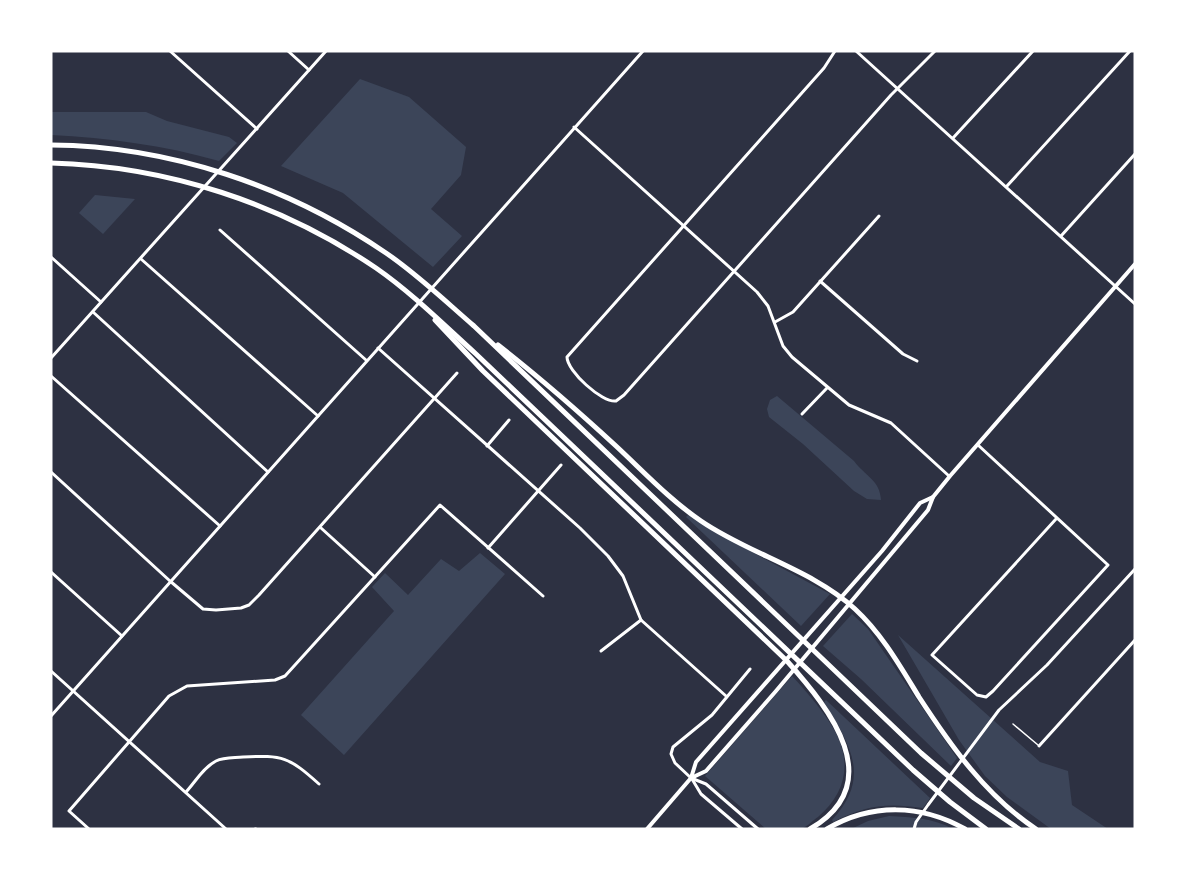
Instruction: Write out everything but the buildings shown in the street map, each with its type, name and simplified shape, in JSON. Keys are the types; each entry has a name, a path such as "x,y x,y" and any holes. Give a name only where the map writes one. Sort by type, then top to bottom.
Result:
{"highway":[{"path":"51,145 116,150 184,162 226,174 278,193 337,223 387,254 425,283 474,326 939,768 1019,829"},
{"path":"51,164 114,168 159,175 197,185 252,203 304,225 377,269 413,297 476,354 927,783 986,829"},
{"path":"413,297 466,354 772,647 806,683 836,727 844,744 850,769 847,791 840,804 832,814 810,829"},
{"path":"474,326 535,374 691,514 722,534 834,591 849,604 889,648 971,770 1001,801 1036,829"},
{"path":"827,829 868,812 908,810 939,816 965,829"}],"main road":[{"path":"691,778 706,771 928,510 933,497 950,476 1135,264"},
{"path":"647,829 691,778 696,762 841,598 920,503 933,497"}],"street":[{"path":"170,51 256,129"},
{"path":"288,51 309,70"},
{"path":"51,358 326,51"},
{"path":"51,716 643,51"},
{"path":"835,51 824,68 567,357 567,363 574,373 610,402 624,395 885,103 935,51"},
{"path":"856,51 1135,304"},
{"path":"953,138 1033,51"},
{"path":"1006,186 1130,51"},
{"path":"573,128 757,292 768,306 783,346 792,357 849,405 891,423 950,476"},
{"path":"1061,236 1135,154"},
{"path":"775,322 793,312 879,216"},
{"path":"219,230 366,361"},
{"path":"51,257 101,302"},
{"path":"141,259 318,416"},
{"path":"820,281 903,354 917,361"},
{"path":"93,312 268,472"},
{"path":"378,348 608,556 623,576 641,620 726,696"},
{"path":"51,472 203,609 241,608 249,605 259,595 321,528 457,374"},
{"path":"51,376 220,526"},
{"path":"802,414 827,388"},
{"path":"487,446 509,420"},
{"path":"978,446 1107,565 993,691 983,698 932,655 1056,519"},
{"path":"488,549 561,465"},
{"path":"89,829 69,811 170,696 187,686 275,680 285,676 440,505 543,596"},
{"path":"321,528 376,577"},
{"path":"914,829 928,805 999,710 1047,665 1135,569"},
{"path":"51,572 122,636"},
{"path":"601,651 641,620"},
{"path":"1039,746 1135,640"},
{"path":"742,829 701,794 691,778 671,758 671,750 712,714 750,669"},
{"path":"51,671 226,829"},
{"path":"186,792 206,769 225,758 273,756 288,759 320,784"},
{"path":"691,778 706,784 758,829"}],"lane":[{"path":"1013,724 1039,746"}],"shaded area":[{"path":"360,79 409,97 466,147 461,175 431,209 462,236 433,267 343,193 281,166"},
{"path":"51,112 146,112 167,121 229,137 237,143 219,161 135,143 51,135"},
{"path":"95,195 135,199 103,234 79,213"},
{"path":"777,396 854,461 875,483 881,500 867,499 854,491 803,444 769,417 767,409 770,400"},
{"path":"688,515 711,530 830,594 801,626 686,517"},
{"path":"480,553 505,574 344,755 301,715 394,611 372,587 385,573 408,595 441,559 459,571"},
{"path":"852,614 868,629 957,758 951,766 861,679 823,646"},
{"path":"898,635 1040,762 1068,771 1072,805 1108,829 1051,829 1007,797 985,776 959,740"},
{"path":"792,676 810,696 837,735 844,758 843,779 839,790 827,808 805,827 796,830 766,829 705,776"},
{"path":"826,700 930,798 923,808 877,807 856,812 833,822 832,820 844,804 851,789 854,775 849,747 824,702"},
{"path":"889,816 930,820 953,829 851,829 868,821"}]}
